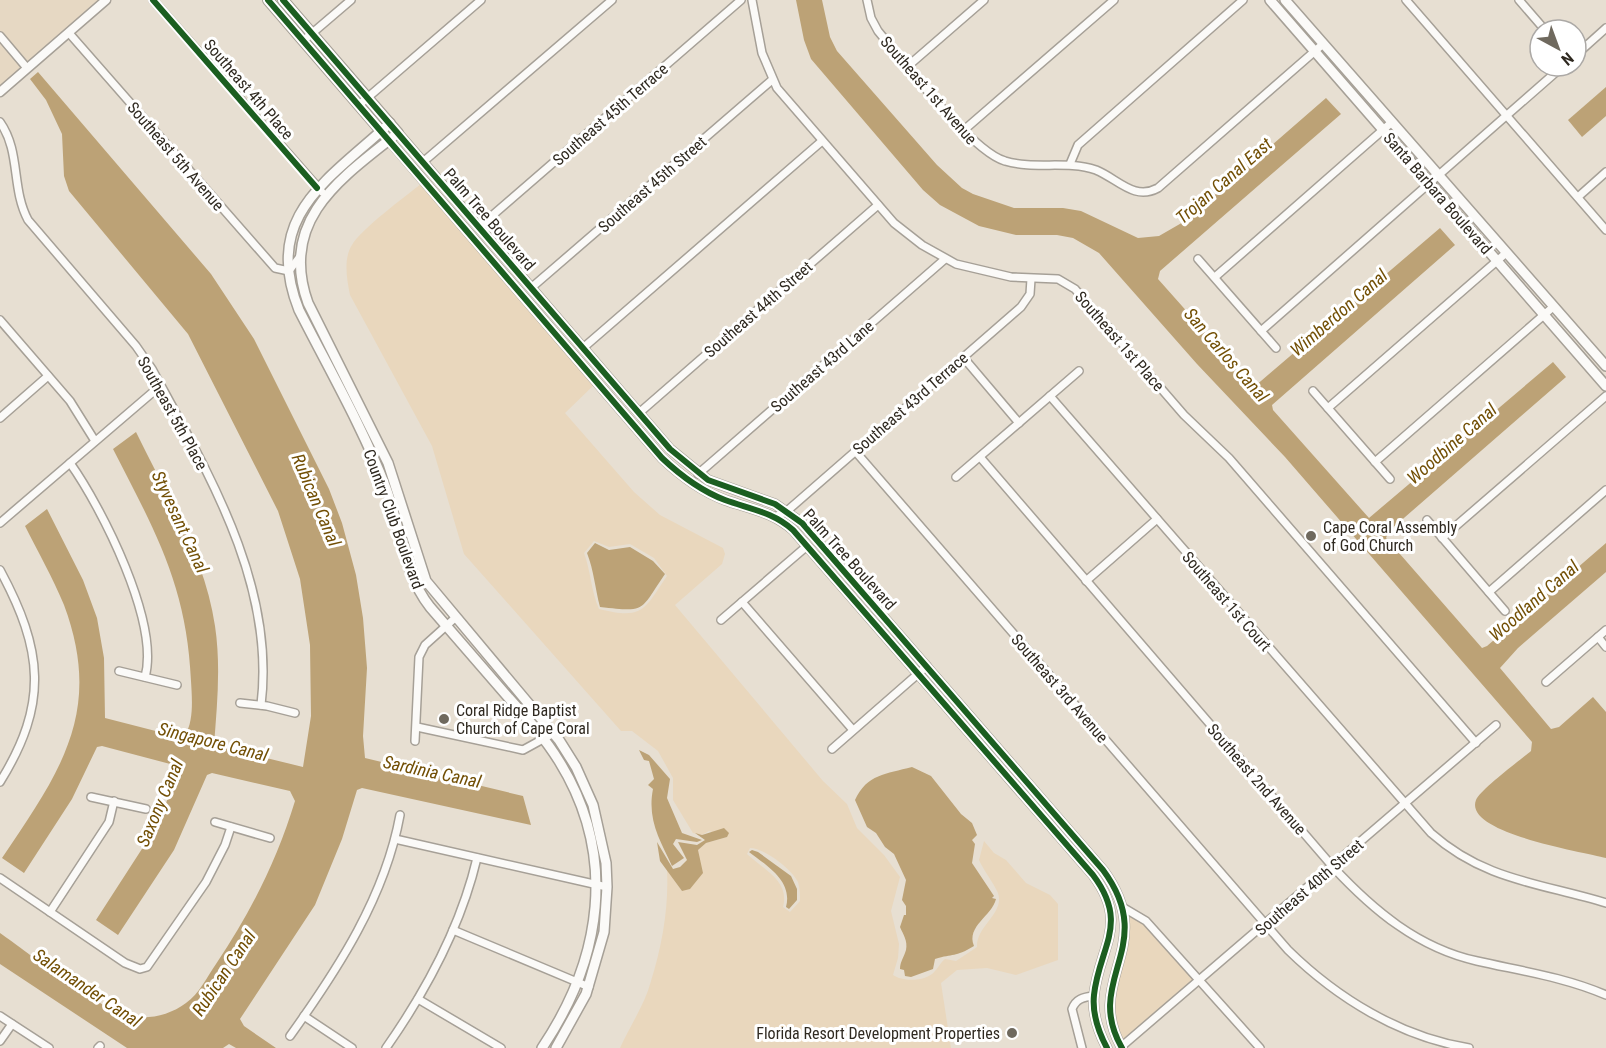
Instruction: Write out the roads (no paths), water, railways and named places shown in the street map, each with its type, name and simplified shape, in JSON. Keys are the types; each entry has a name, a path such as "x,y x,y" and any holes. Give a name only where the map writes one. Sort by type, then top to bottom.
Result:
{"main road":[{"name":"Palm Tree Boulevard","path":"268,0 381,131"},
{"name":"Palm Tree Boulevard","path":"283,0 398,133"},
{"name":"Santa Barbara Boulevard","path":"1270,0 1606,386"},
{"name":"Santa Barbara Boulevard","path":"1285,0 1606,366"},
{"name":"Country Club Boulevard","path":"390,123 317,188 295,226 290,248 289,271 299,310 374,458 390,500 411,577 423,598 544,740 563,767 582,807 592,847 596,884 593,930 579,984 542,1048"},
{"name":"Country Club Boulevard","path":"398,133 325,195 305,228 301,255 302,282 308,303 384,454 405,510 423,575 434,593 554,733 576,767 593,805 604,851 607,887 604,932 589,987 556,1048"},
{"path":"345,401 355,396"},
{"path":"374,458 384,454"}],"street":[{"path":"0,92 106,0"},
{"name":"Southeast 4th Place","path":"153,0 325,195"},
{"path":"303,41 351,0"},
{"path":"359,105 481,0"},
{"path":"415,170 612,0"},
{"name":"Southeast 45th Terrace","path":"479,227 741,0"},
{"name":"Southeast 1st Place","path":"752,0 762,53 772,80 878,206 912,238 945,259 992,274 1031,279 1058,279 1075,289 1184,415 1229,458 1476,743"},
{"name":"Southeast 1st Avenue","path":"867,0 870,18 878,31 986,152 1006,161 1026,165 1070,164 1096,171 1133,190 1148,193 1158,188 1315,51"},
{"path":"908,66 984,0"},
{"path":"964,130 1114,0"},
{"path":"1070,164 1078,145 1243,0"},
{"path":"1406,0 1606,230"},
{"path":"1519,0 1535,18"},
{"path":"1588,44 1606,28"},
{"name":"Southeast 5th Avenue","path":"69,33 275,268 289,271"},
{"path":"0,36 27,68"},
{"path":"1315,51 1323,44"},
{"path":"1261,331 1550,78"},
{"name":"Southeast 45th Street","path":"531,288 772,80"},
{"name":"Southeast 5th Place","path":"0,122 13,147 18,197 28,220 136,346 160,386 217,495 243,556 258,622 262,669 261,705"},
{"path":"1215,277 1392,122"},
{"name":"Palm Tree Boulevard","path":"381,131 662,458 693,483 724,500 775,517 793,530 1098,882 1106,898 1111,918 1109,940 1094,996 1097,1026 1107,1048"},
{"name":"Palm Tree Boulevard","path":"398,133 670,449 698,474 720,486 787,510 816,538 1103,870 1119,893 1124,908 1126,939 1110,997 1111,1021 1121,1048"},
{"path":"574,355 822,141"},
{"path":"1578,197 1606,172"},
{"name":"Southeast 44th Street","path":"639,413 878,206"},
{"path":"471,234 479,227"},
{"path":"1328,408 1506,253"},
{"path":"289,271 301,255"},
{"name":"Southeast 43rd Lane","path":"698,474 945,259"},
{"path":"1198,259 1276,348"},
{"name":"Southeast 43rd Terrace","path":"775,517 787,510 1026,301 1031,279"},
{"path":"523,295 531,288"},
{"path":"1375,462 1553,307"},
{"path":"0,320 70,400 95,441"},
{"path":"963,357 1019,423"},
{"path":"956,477 1079,371"},
{"path":"0,418 48,376"},
{"path":"0,523 160,386"},
{"path":"1313,391 1390,479"},
{"name":"Southeast 1st Court","path":"1050,396 1404,805"},
{"path":"1442,538 1606,396"},
{"path":"630,420 639,413"},
{"name":"Southeast 3rd Avenue","path":"855,451 1302,964 1365,1009 1420,1035 1469,1048"},
{"name":"Southeast 2nd Avenue","path":"980,457 1333,867 1383,915 1434,946 1477,961 1570,981 1606,995"},
{"path":"70,463 88,492 133,587 148,653 145,677"},
{"path":"693,483 698,474"},
{"path":"1489,592 1606,490"},
{"path":"1086,581 1157,519"},
{"path":"1426,520 1504,611"},
{"path":"721,620 816,538"},
{"path":"0,570 30,636 35,673 33,701 27,729 0,782"},
{"path":"742,602 854,730"},
{"path":"415,741 419,657 425,645 455,618"},
{"path":"1546,682 1606,630"},
{"path":"1598,637 1606,647"},
{"path":"832,749 927,666"},
{"path":"119,671 177,685"},
{"path":"240,704 261,705 295,712"},
{"name":"Southeast 40th Street","path":"1121,1048 1496,725"},
{"path":"417,727 523,750 554,733"},
{"path":"91,797 146,809"},
{"path":"50,912 109,822 114,801"},
{"path":"1404,805 1440,841 1478,866 1520,882 1606,903"},
{"path":"290,1036 333,973 361,924 395,839 400,815"},
{"path":"215,822 270,838"},
{"path":"0,878 125,963 140,969 152,963 206,882 225,845 231,827"},
{"path":"395,839 607,887"},
{"path":"386,1048 418,999 453,930 477,858"},
{"path":"1124,908 1146,921 1260,1048"},
{"path":"453,930 589,987"},
{"path":"1102,963 1117,969"},
{"path":"1082,1048 1072,1009 1078,1000 1094,996 1110,997"},
{"path":"418,999 501,1048"},
{"path":"0,1016 49,1048"},
{"path":"304,1016 352,1048"},
{"path":"0,1041 12,1024"}],"water":[{"path":"796,0 822,0 830,37 837,51 937,165 962,188 1014,208 1063,208 1081,211 1138,238 1159,236 1185,221 1326,98 1341,114 1160,271 1158,279 1254,387 1440,228 1455,245 1272,405 1273,410 1369,518 1553,362 1566,377 1389,531 1386,538 1482,648 1606,543 1606,572 1518,648 1500,668 1551,729 1559,727 1593,697 1606,712 1606,858 1528,839 1488,822 1477,812 1476,800 1479,795 1531,751 1532,742 1285,457 1197,364 1099,253 1073,238 1057,235 1016,235 979,226 940,205 923,190 811,59 804,40"},
{"path":"38,72 211,274 254,339 329,489 342,523 356,575 363,618 367,668 363,736 365,758 523,796 531,825 362,788 357,790 342,839 315,905 240,1019 244,1026 276,1048 236,1048 229,1044 223,1048 127,1048 0,964 0,933 83,992 117,1012 130,1016 152,1017 180,1007 195,995 252,905 280,844 295,801 290,791 212,773 207,775 174,850 118,935 96,920 149,838 165,806 177,773 174,765 102,746 97,747 72,799 24,873 2,858 58,768 70,739 77,709 79,678 75,643 60,595 25,526 47,509 83,580 97,618 104,658 105,718 179,737 185,735 190,723 192,702 188,647 176,587 155,533 113,449 136,432 183,526 203,575 210,600 218,656 214,745 303,767 311,716 310,645 300,579 278,511 188,334 69,191 64,176 62,134 46,100 30,79"},
{"path":"1606,87 1606,116 1582,137 1568,120"},
{"path":"595,543 609,550 630,547 653,561 665,574 640,607 626,609 600,607 587,553"},
{"path":"639,750 649,755 670,779 667,798 682,833 702,840 697,842 676,839 673,844 684,858 672,866 653,820 653,789 648,785 654,779 649,761 644,760"},
{"path":"912,767 931,776 961,814 972,823 977,835 972,840 975,844 972,863 994,896 992,898 996,899 990,911 976,927 972,939 974,946 958,954 935,959 933,969 911,977 905,976 904,970 900,969 906,947 900,927 906,915 906,906 902,900 906,880 894,854 885,847 876,833 867,827 855,800 871,780"},
{"path":"724,828 729,833 727,837 706,843 698,850 703,873 690,889 682,891 660,861 657,842 673,869 680,867 687,860 678,842 697,845 705,840 695,833 702,835"},
{"path":"752,850 791,876 797,889 797,900 789,909 786,907 786,889 782,882 777,875 749,852"}],"place":[{"name":"Cape Coral Assembly of God Church","path":"1311,536"},
{"name":"Coral Ridge Baptist Church of Cape Coral","path":"444,719"},
{"name":"Florida Resort Development Properties","path":"1012,1033"}],"water label":[{"name":"Trojan Canal East","path":"1224,181"},
{"name":"Wimberdon Canal","path":"1339,313"},
{"name":"San Carlos Canal","path":"1226,355"},
{"name":"Woodbine Canal","path":"1452,444"},
{"name":"Rubican Canal","path":"316,500"},
{"name":"Styvesant Canal","path":"180,522"},
{"name":"Woodland Canal","path":"1534,601"},
{"name":"Singapore Canal","path":"213,742"},
{"name":"Sardinia Canal","path":"432,772"},
{"name":"Saxony Canal","path":"160,803"},
{"name":"Rubican Canal","path":"224,973"},
{"name":"Salamander Canal","path":"87,988"}]}
